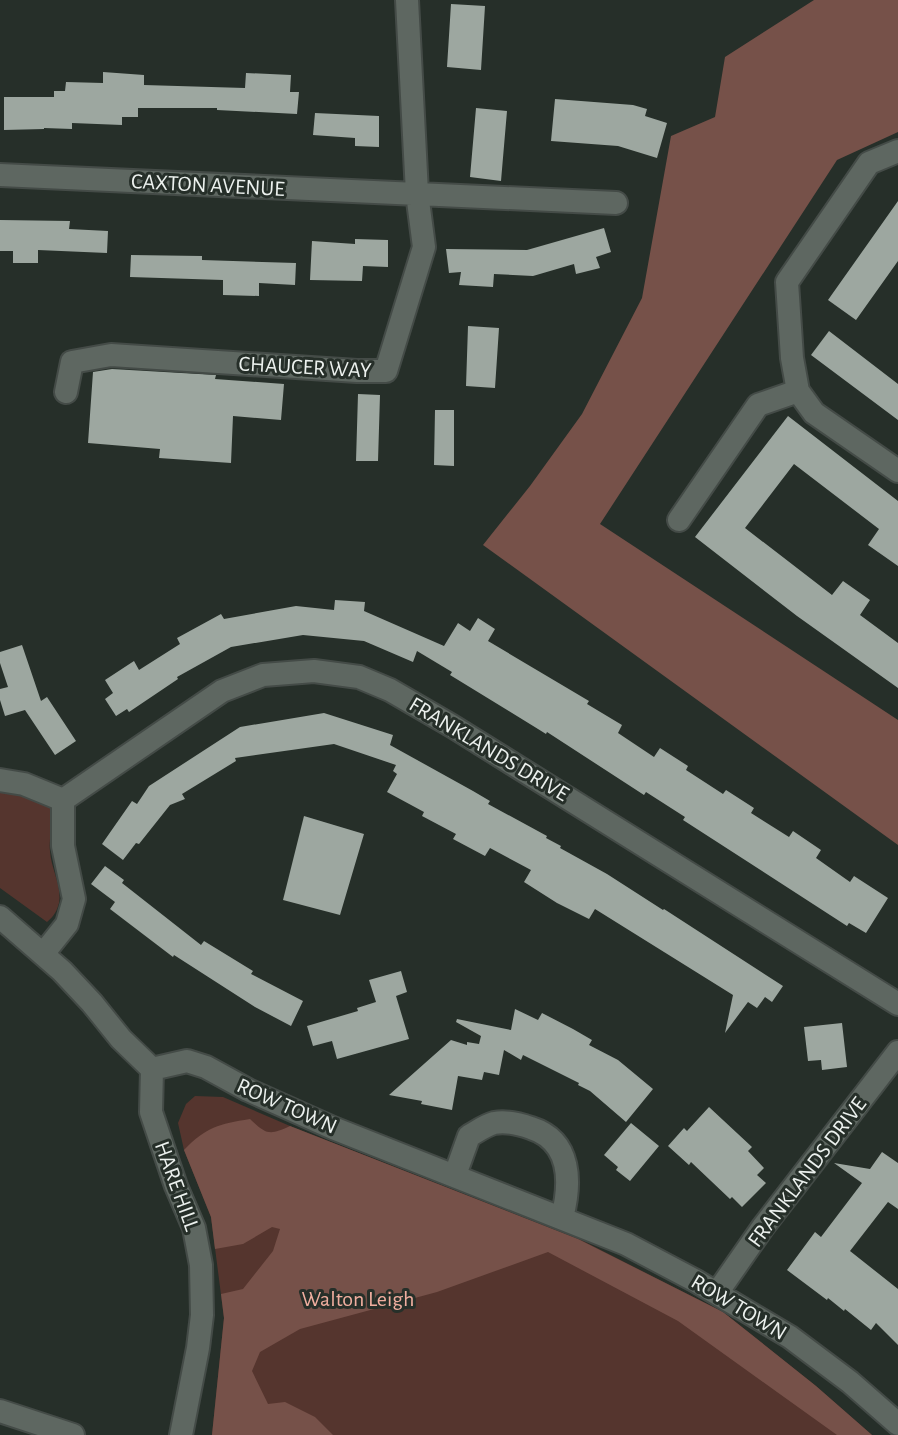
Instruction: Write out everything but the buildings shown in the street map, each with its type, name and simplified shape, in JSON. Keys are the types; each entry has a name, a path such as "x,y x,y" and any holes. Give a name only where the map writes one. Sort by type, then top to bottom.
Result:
{"street":[{"name":"CHAUCER WAY","path":"66,392 72,362 111,355 346,370 386,370 424,246 417,193 407,0"},
{"path":"898,151 869,163 787,282 792,358 798,391 814,413 898,471"},
{"name":"CAXTON AVENUE","path":"0,175 327,191 417,193"},
{"path":"417,193 615,203"},
{"path":"679,520 758,405 798,391"},
{"name":"FRANKLANDS DRIVE","path":"63,800 222,691 263,675 314,671 359,677 390,690 452,726 898,1004"},
{"path":"0,780 24,784 63,800 63,846 74,899 67,924 43,954"},
{"path":"0,917 62,971 92,1003 121,1040 152,1069"},
{"name":"FRANKLANDS DRIVE","path":"717,1293 763,1227 898,1052"},
{"name":"ROW TOWN","path":"152,1069 188,1061 206,1067 248,1090 333,1128 626,1244 717,1293 790,1337 850,1382 898,1424"},
{"name":"HARE HILL","path":"152,1069 151,1112 176,1186 194,1228 201,1265 202,1315 181,1435"},
{"path":"455,1175 469,1136 493,1123 520,1124 543,1132 557,1146 566,1168 568,1192 562,1218"},
{"path":"0,1411 73,1435"}],"green space":[{"path":"814,0 898,0 898,132 837,160 600,524 898,720 898,845 483,545 530,486 582,414 642,298 671,136 715,117 725,57"},
{"path":"0,789 23,792 49,805 52,816 50,851 60,896 56,911 47,922 0,888"},
{"name":"Walton Leigh","path":"195,1096 223,1097 290,1126 579,1239 723,1312 816,1386 872,1435 212,1435 224,1318 211,1217 184,1150 178,1123 186,1104"},
{"path":"250,1119 268,1132 290,1126 578,1239 723,1312 816,1386 872,1435 837,1435 678,1321 548,1252 437,1292 300,1329 260,1352 252,1371 268,1404 285,1402 315,1417 333,1435 212,1435 224,1318 221,1294 243,1289 273,1251 280,1229 272,1227 243,1244 215,1249 211,1217 184,1150 206,1131"}]}
